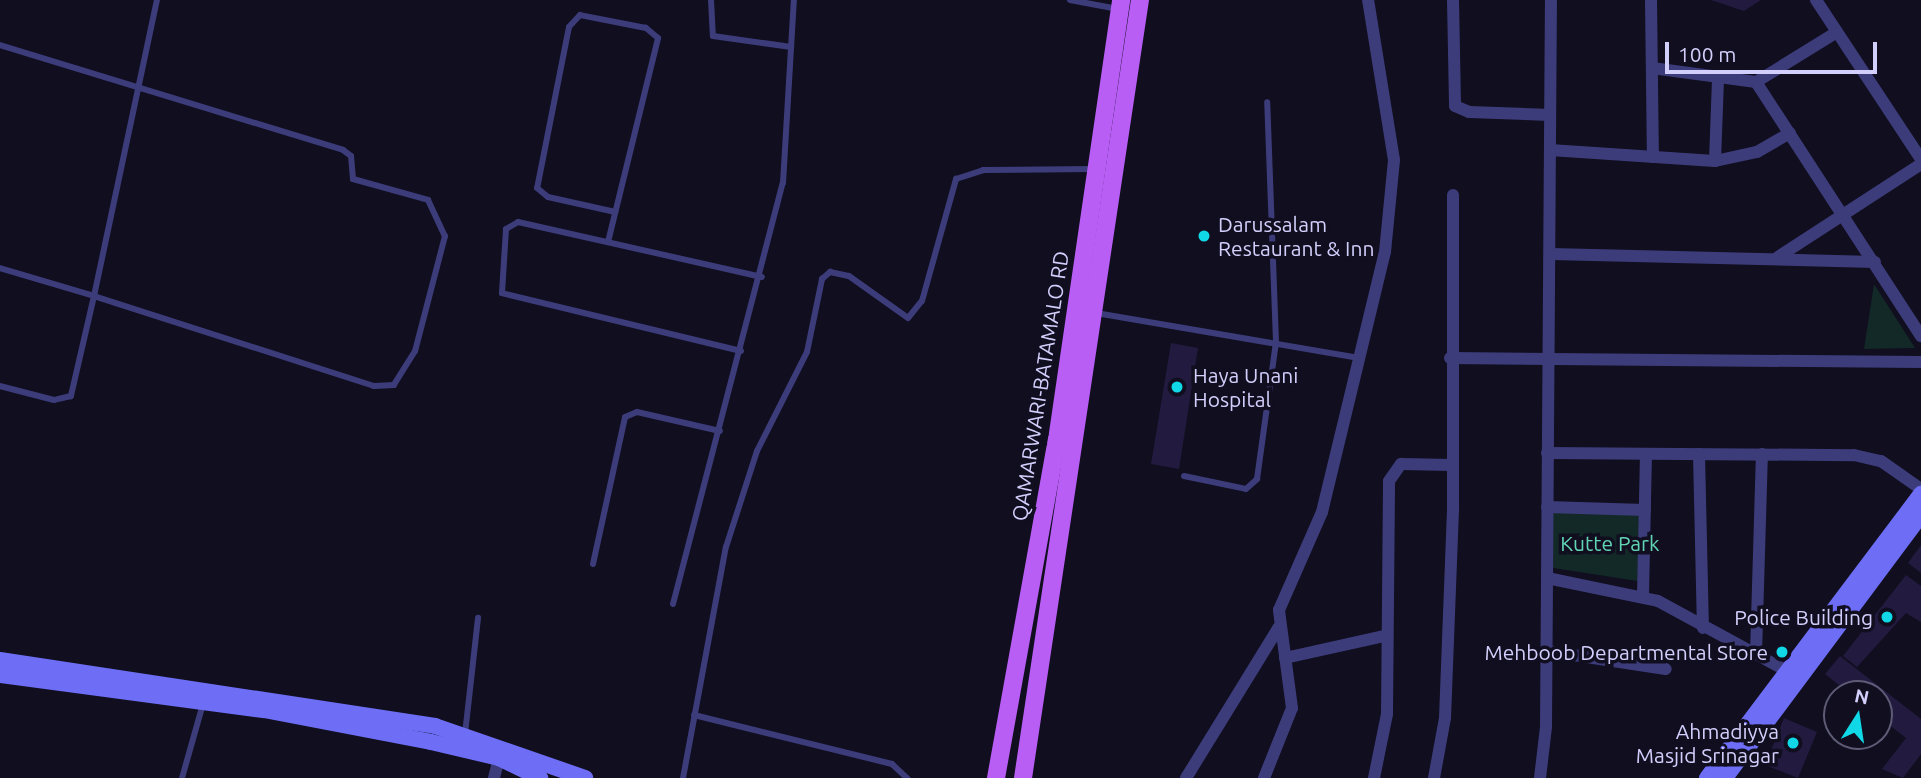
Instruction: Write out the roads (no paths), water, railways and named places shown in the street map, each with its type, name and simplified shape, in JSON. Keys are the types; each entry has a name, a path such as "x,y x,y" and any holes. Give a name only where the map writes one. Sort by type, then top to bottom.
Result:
{"main road":[{"name":"QAMARWARI-BATAMALO RD","path":"1023,778 1096,313 1140,0"},
{"name":"QAMARWARI-BATAMALO RD","path":"996,778 1057,440 1121,5"}],"street":[{"path":"1264,778 1292,708 1279,627 1285,594 1322,512 1385,252 1394,160 1368,0"},
{"path":"1453,0 1455,106 1469,112 1549,114"},
{"path":"1540,778 1547,651 1551,0"},
{"path":"1651,0 1653,157"},
{"path":"1816,0 1921,159"},
{"path":"1652,68 1756,82 1836,32"},
{"path":"1715,161 1718,78"},
{"path":"1756,82 1846,214 1921,336"},
{"path":"1550,150 1715,161 1757,152 1790,133"},
{"path":"1777,257 1921,164"},
{"path":"1434,778 1445,718 1452,465 1450,358 1453,195"},
{"path":"1551,254 1777,257 1875,262"},
{"path":"1450,358 1921,362"},
{"path":"1547,453 1854,455 1881,461 1921,491 1707,778"},
{"path":"1643,596 1646,454"},
{"path":"1699,454 1703,628"},
{"path":"1756,654 1762,454"},
{"path":"1374,778 1385,739 1384,636 1390,476 1401,464 1452,465"},
{"path":"1547,507 1645,510"},
{"path":"1725,778 1921,515"},
{"path":"1547,578 1643,596 1787,671"},
{"path":"1186,778 1279,627"},
{"path":"1285,658 1384,636"},
{"path":"1547,651 1666,669"},
{"path":"0,660 30,670 499,758 540,778"},
{"path":"0,675 30,670 465,734 585,778"},
{"path":"494,778 499,758"}],"lane":[{"path":"0,386 54,400 71,396 156,0"},
{"path":"711,0 713,36 791,47"},
{"path":"674,604 762,276 783,183 794,0"},
{"path":"1070,0 1121,5"},
{"path":"608,242 658,38 646,28 580,15 569,27 537,188 548,197 615,212"},
{"path":"0,45 140,83 343,150 351,156 353,179 428,200 444,236 408,370 383,387 0,268"},
{"path":"1184,476 1246,489 1255,484 1276,342 1267,102"},
{"path":"682,778 726,547 757,451 807,352 822,279 830,272 849,276 898,317 908,318 922,301 956,179 983,170 1096,169"},
{"path":"741,351 499,289 506,229 513,222 762,276"},
{"path":"1096,313 1359,358"},
{"path":"593,564 625,417 637,412 720,431"},
{"path":"465,734 478,618"},
{"path":"182,778 203,702"},
{"path":"694,715 892,764 907,778"}],"place":[{"name":"Darussalam Restaurant & Inn","path":"1204,236"},
{"name":"Haya Unani Hospital","path":"1177,387"},
{"name":"Police Building","path":"1887,617"},
{"name":"Mehboob Departmental Store","path":"1782,652"},
{"name":"Ahmadiyya Masjid Srinagar","path":"1793,743"}],"park label":[{"name":"Kutte Park","path":"1610,543"}]}
